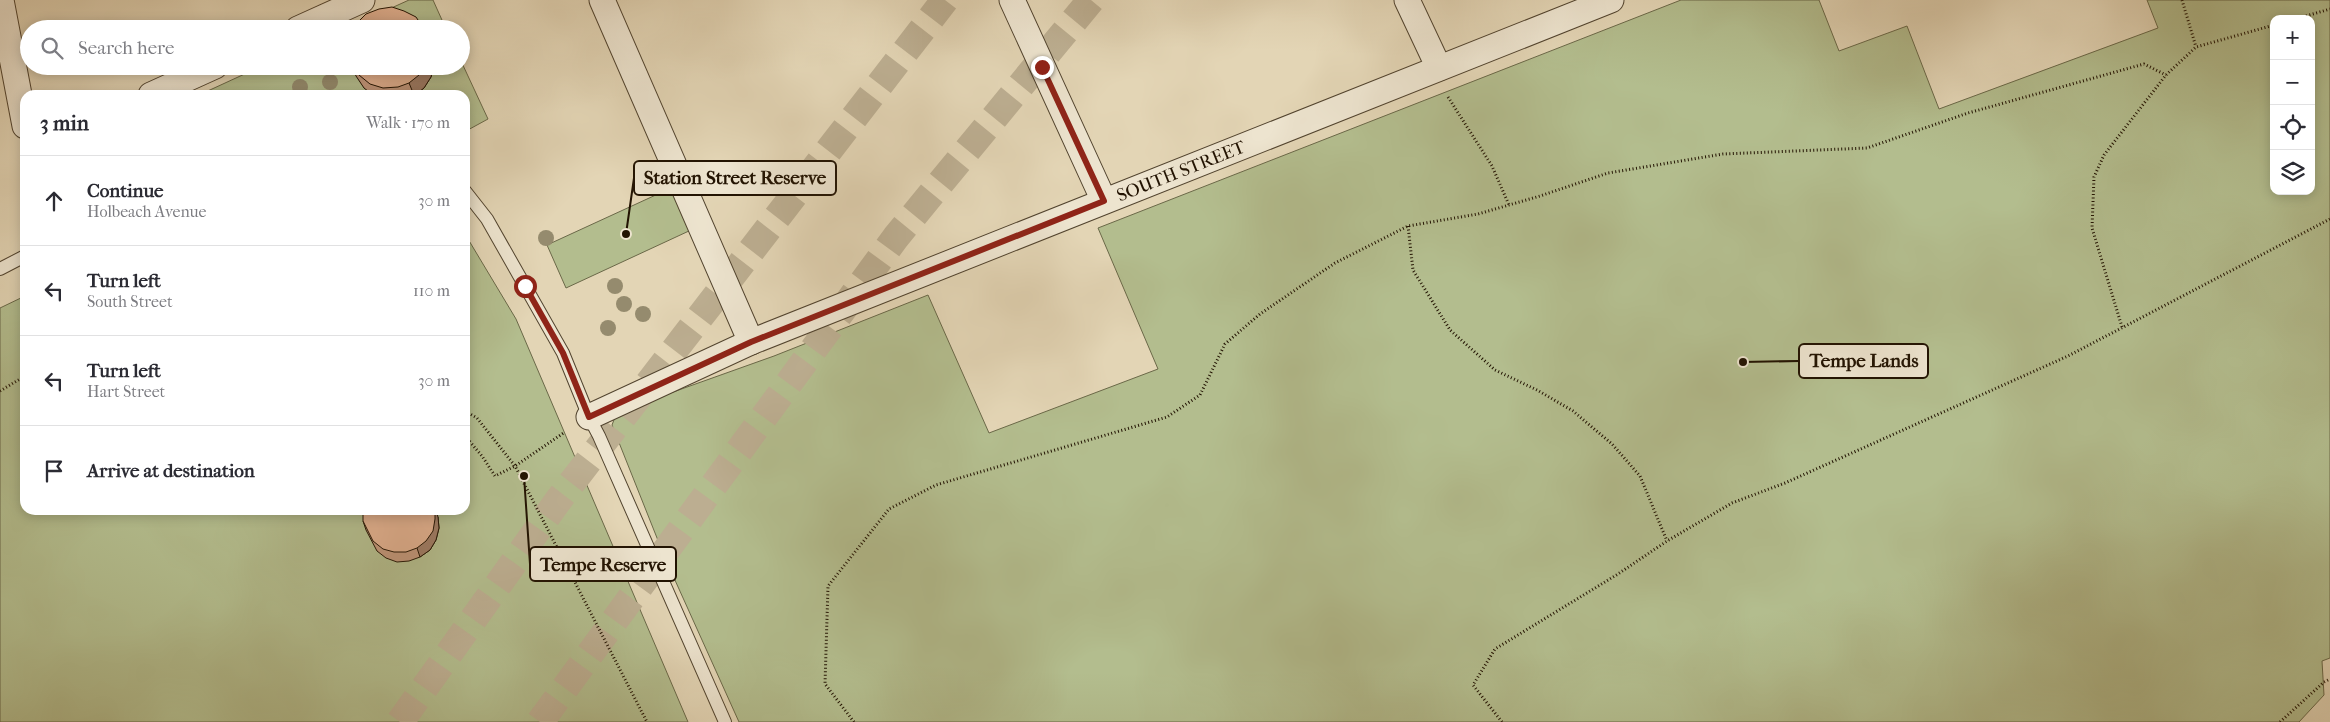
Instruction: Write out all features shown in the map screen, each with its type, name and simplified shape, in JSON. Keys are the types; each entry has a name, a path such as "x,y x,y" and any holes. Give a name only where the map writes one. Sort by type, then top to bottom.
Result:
{"street":[{"path":"1,0 20,100"},
{"path":"318,20 362,0"},
{"path":"602,0 751,342"},
{"path":"1012,0 1104,201"},
{"path":"1407,0 1439,68"},
{"name":"SOUTH STREET","path":"594,426 751,342 1611,0"},
{"path":"162,90 195,75"}],"lane":[{"path":"470,197 487,219 563,353 725,722"},
{"path":"0,269 20,259"}],"path":[{"path":"2182,0 2196,47"},
{"path":"2310,15 2330,9"},
{"path":"2122,327 2092,228 2094,177 2104,155 2166,75 2196,47 2270,26"},
{"path":"854,722 825,684 828,586 889,509 936,485 1167,417 1200,395 1225,344 1260,314 1336,263 1408,226 1478,214 1608,173 1713,155 1867,148 1968,113 2144,64 2166,75"},
{"path":"1439,68 1447,95 1492,166 1509,205"},
{"path":"1502,722 1473,685 1495,649 1618,574 1667,541 1732,503 1785,484 2068,356 2330,219"},
{"path":"1408,226 1412,270 1450,330 1495,370 1537,390 1573,411 1612,444 1640,476 1667,541"},
{"path":"0,391 20,379"},
{"path":"470,414 477,418 515,466 647,722"},
{"path":"470,442 495,476 594,426"},
{"path":"2280,722 2324,682 2330,679"}],"green space":[{"path":"409,0 433,0 442,20 365,20"},
{"path":"1681,0 1819,0 1839,51 1907,26 1939,109 2158,28 2147,0 2330,0 2330,658 2322,661 2324,695 2299,722 739,722 665,558 612,425 617,412 774,356 928,295 989,433 1158,369 1098,228"},
{"path":"242,75 468,75 488,119 470,129 470,90 210,90"},
{"path":"684,182 704,224 566,288 547,245"},
{"path":"470,242 516,319 688,722 0,722 0,308 20,298 20,515 470,515"}],"building":[{"path":"392,7 416,17 418,20 360,20 366,14"},
{"path":"359,75 419,75 409,83 398,87 383,88 370,84"},
{"path":"363,515 435,515 433,531 426,541 417,548 406,552 394,552 383,549 373,541 363,521"}],"tunnel":[{"path":"400,722 560,498 945,0"},
{"path":"540,722 896,237 1091,0"}],"place":[{"name":"Station Street Reserve","path":"626,234"},
{"name":"Tempe Lands","path":"1743,362"},
{"name":"Tempe Reserve","path":"524,476"}],"route":[{"path":"525,286 563,353 589,417 751,342 1104,201 1042,67"}]}
